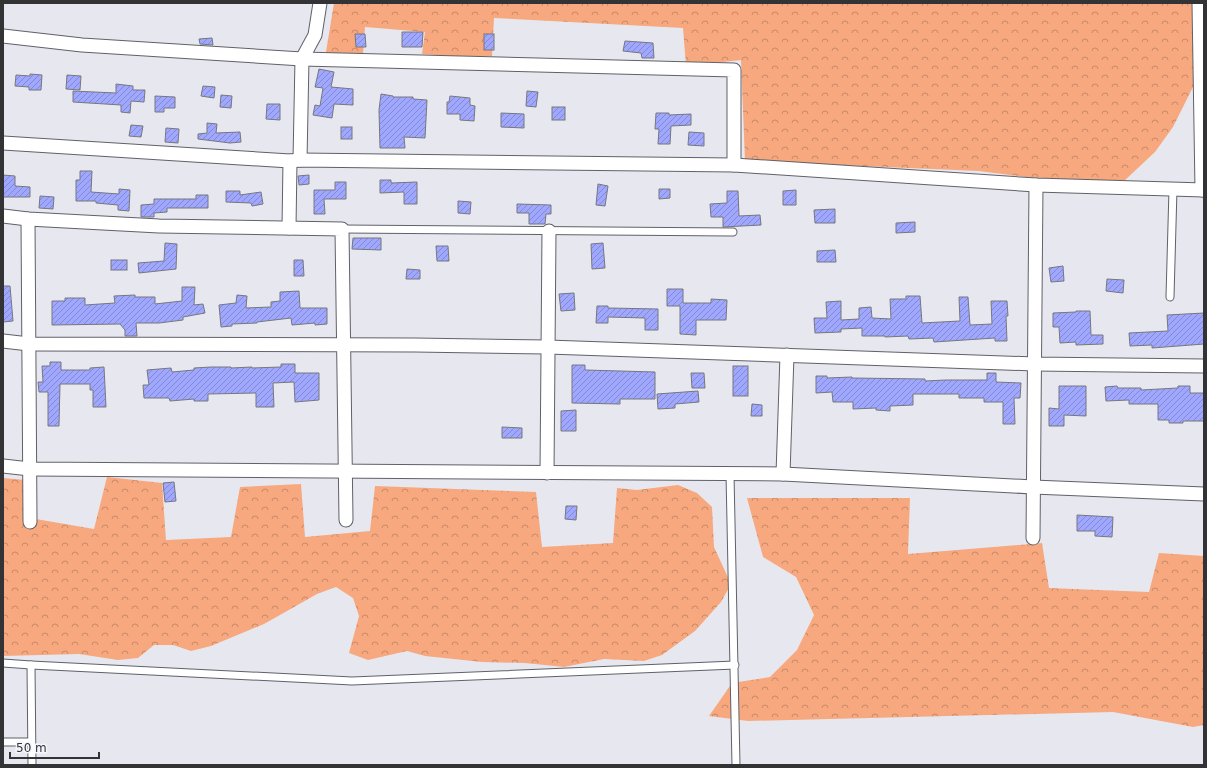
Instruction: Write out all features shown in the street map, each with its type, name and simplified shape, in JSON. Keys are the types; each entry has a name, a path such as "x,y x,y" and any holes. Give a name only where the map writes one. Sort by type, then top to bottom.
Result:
{"street":[{"path":"289,228 302,59 315,34 320,3"},
{"path":"3,143 295,161 734,165 1036,184 1203,190 1199,3"},
{"path":"3,36 82,45 302,59 734,70 734,165"},
{"path":"1033,538 1036,184"},
{"path":"3,216 28,219 159,226 342,229 346,520"},
{"path":"28,219 30,522"},
{"path":"547,473 549,230"},
{"path":"3,341 28,344 415,345 548,347 1034,364 1204,366"},
{"path":"783,474 787,355"},
{"path":"3,466 30,469 783,474 1204,494"}],"lane":[{"path":"1170,297 1173,189"},
{"path":"342,229 733,232"},
{"path":"730,474 736,765"},
{"path":"3,663 31,666 352,681 735,665"},
{"path":"31,666 32,765"},
{"path":"3,742 31,742"}],"green space":[{"path":"334,3 1202,3 1198,77 1173,127 1155,152 1123,182 1026,177 979,171 745,161 741,60 686,66 683,28 494,18 492,56 451,56 422,54 425,32 365,27 363,54 325,58"},
{"path":"107,477 162,483 166,540 231,537 240,487 301,484 305,537 370,531 375,486 536,492 542,547 613,543 617,488 637,490 678,485 697,493 712,507 714,547 731,584 721,602 695,631 662,655 644,661 604,659 564,667 525,663 482,662 425,656 407,651 368,660 349,653 359,616 353,598 336,587 317,594 264,624 211,646 191,651 173,645 154,645 138,658 118,660 79,654 3,656 3,478 26,480 30,518 94,529"},
{"path":"747,498 910,498 908,554 1042,543 1049,588 1149,592 1159,553 1204,556 1204,725 1193,727 1113,712 748,721 709,716 732,683 770,677 797,650 814,615 796,577 763,557"}],"building":[{"path":"402,32 423,32 422,47 402,47"},
{"path":"355,34 365,34 366,47 356,47"},
{"path":"484,34 494,34 494,50 484,50"},
{"path":"212,38 213,45 200,44 199,39"},
{"path":"625,41 653,43 654,58 642,58 641,53 623,51"},
{"path":"319,69 334,72 331,87 353,89 353,105 334,104 332,118 313,115 315,105 320,106 323,88 315,87"},
{"path":"30,74 42,75 41,90 29,90 29,87 15,86 16,75 30,76"},
{"path":"67,75 81,76 80,90 66,89"},
{"path":"116,84 133,86 133,90 145,90 144,102 131,101 130,113 121,112 121,105 73,102 73,91 116,93"},
{"path":"203,86 215,87 214,98 201,96"},
{"path":"527,91 538,92 536,107 526,106"},
{"path":"381,94 393,97 413,97 413,99 427,100 425,138 404,137 405,148 380,148 379,110"},
{"path":"221,95 232,96 231,108 220,107"},
{"path":"155,96 175,97 175,108 164,108 164,112 155,112"},
{"path":"450,96 470,98 470,105 475,106 474,121 460,120 460,114 447,114 447,102 449,102"},
{"path":"267,104 280,104 280,120 266,119"},
{"path":"552,107 565,107 565,120 552,120"},
{"path":"501,113 524,114 524,128 501,127"},
{"path":"656,113 669,113 669,115 691,114 691,125 671,126 670,144 658,144 659,129 655,129"},
{"path":"207,123 217,124 216,133 240,132 241,142 230,143 198,139 198,134 207,133"},
{"path":"131,125 143,126 141,137 129,136"},
{"path":"341,127 352,127 352,139 341,139"},
{"path":"166,128 179,129 178,143 165,142"},
{"path":"689,132 704,133 704,146 688,145"},
{"path":"80,171 92,171 91,192 119,194 119,189 130,190 129,211 118,210 118,205 96,203 96,201 76,201 76,180 80,180"},
{"path":"3,175 15,176 15,186 30,187 30,197 3,197"},
{"path":"309,175 309,184 299,185 298,176"},
{"path":"380,180 391,180 391,183 417,182 417,204 404,204 404,192 380,193"},
{"path":"335,182 346,182 346,199 324,199 325,214 314,214 314,190 335,190"},
{"path":"598,184 608,186 605,206 596,205"},
{"path":"659,189 670,189 670,198 659,199"},
{"path":"796,190 796,205 783,205 783,191"},
{"path":"226,191 240,191 240,195 261,192 263,204 252,206 251,203 226,202"},
{"path":"727,191 738,191 739,216 760,215 761,225 723,227 723,217 711,217 710,204 727,203"},
{"path":"196,195 208,195 208,208 167,208 167,212 154,213 154,217 141,217 141,205 154,204 154,199 196,199"},
{"path":"40,196 54,197 53,209 39,208"},
{"path":"458,201 471,202 470,214 458,213"},
{"path":"517,204 551,205 551,214 546,214 545,224 529,224 529,213 517,213"},
{"path":"835,209 835,223 815,223 814,210"},
{"path":"915,222 915,232 896,233 896,223"},
{"path":"353,238 381,238 381,250 352,249"},
{"path":"165,243 177,244 176,269 139,273 138,263 164,261"},
{"path":"603,243 605,268 592,269 591,244"},
{"path":"436,246 448,246 449,261 437,261"},
{"path":"835,250 836,262 817,262 817,251"},
{"path":"111,260 127,260 127,270 111,270"},
{"path":"294,260 303,260 304,276 294,276"},
{"path":"1063,266 1064,281 1051,282 1049,268"},
{"path":"407,269 420,270 420,279 406,279"},
{"path":"1107,279 1124,280 1123,293 1106,291"},
{"path":"3,286 10,286 13,321 3,322"},
{"path":"182,287 195,287 194,305 203,304 205,313 183,317 183,320 159,323 136,323 137,336 125,336 125,330 120,324 52,325 52,301 65,301 65,298 85,298 85,305 115,303 114,296 135,295 135,297 155,297 155,304 182,301"},
{"path":"667,289 683,289 683,303 711,303 711,299 727,300 726,320 696,320 696,335 680,334 680,306 667,306"},
{"path":"299,291 300,308 327,308 327,324 315,325 315,323 292,325 291,318 257,323 232,324 232,326 221,327 219,305 236,303 237,295 247,296 246,308 271,307 271,302 280,301 280,292"},
{"path":"574,293 575,310 561,311 559,294"},
{"path":"906,296 920,296 922,323 960,321 959,297 968,297 970,325 992,324 991,301 1007,301 1007,341 995,341 995,338 934,342 933,338 909,339 908,336 862,336 862,328 841,329 841,332 815,333 814,318 827,318 826,302 841,301 841,320 859,319 859,308 871,307 872,318 891,319 890,299 906,299"},
{"path":"597,306 608,306 608,308 658,309 658,330 645,330 645,318 608,317 608,323 596,323"},
{"path":"1090,311 1091,335 1103,335 1103,344 1076,345 1076,342 1060,343 1059,327 1053,327 1053,313"},
{"path":"1204,313 1204,344 1152,348 1152,345 1130,346 1129,333 1168,331 1167,315"},
{"path":"50,362 61,362 61,370 90,370 90,368 104,367 106,407 93,407 93,390 90,390 90,384 60,384 59,426 48,426 48,392 39,392 38,382 43,382 42,366 50,366"},
{"path":"281,364 295,364 295,373 319,373 319,400 295,402 294,382 273,383 274,407 256,407 256,393 208,394 208,401 194,401 194,399 170,401 169,398 144,398 143,385 149,385 147,370 171,368 172,372 211,367 281,367"},
{"path":"572,365 585,365 585,370 655,372 655,399 620,399 620,404 572,403"},
{"path":"733,366 748,366 748,396 733,396"},
{"path":"691,373 704,373 705,388 692,388"},
{"path":"987,373 996,373 996,382 1021,383 1020,398 1014,398 1015,424 1003,424 1003,402 984,402 984,398 959,398 959,394 913,394 913,405 890,406 890,411 876,410 876,408 853,409 853,402 833,402 832,392 816,393 816,376 827,376 827,378 852,377 925,379 925,381 987,380"},
{"path":"1059,386 1086,386 1086,416 1064,415 1064,426 1049,426 1049,408 1059,409"},
{"path":"1117,386 1118,388 1141,388 1141,390 1190,386 1190,393 1204,393 1204,421 1169,423 1169,420 1158,420 1158,404 1129,404 1129,400 1106,401 1105,387"},
{"path":"698,391 699,402 675,404 675,408 658,409 657,394"},
{"path":"752,404 762,405 762,416 751,416"},
{"path":"576,410 576,431 561,431 561,411"},
{"path":"502,427 522,428 522,438 502,438"},
{"path":"174,482 176,501 165,502 163,483"},
{"path":"566,506 577,506 576,520 565,519"},
{"path":"1077,515 1113,517 1112,537 1095,536 1095,531 1077,531"}]}
